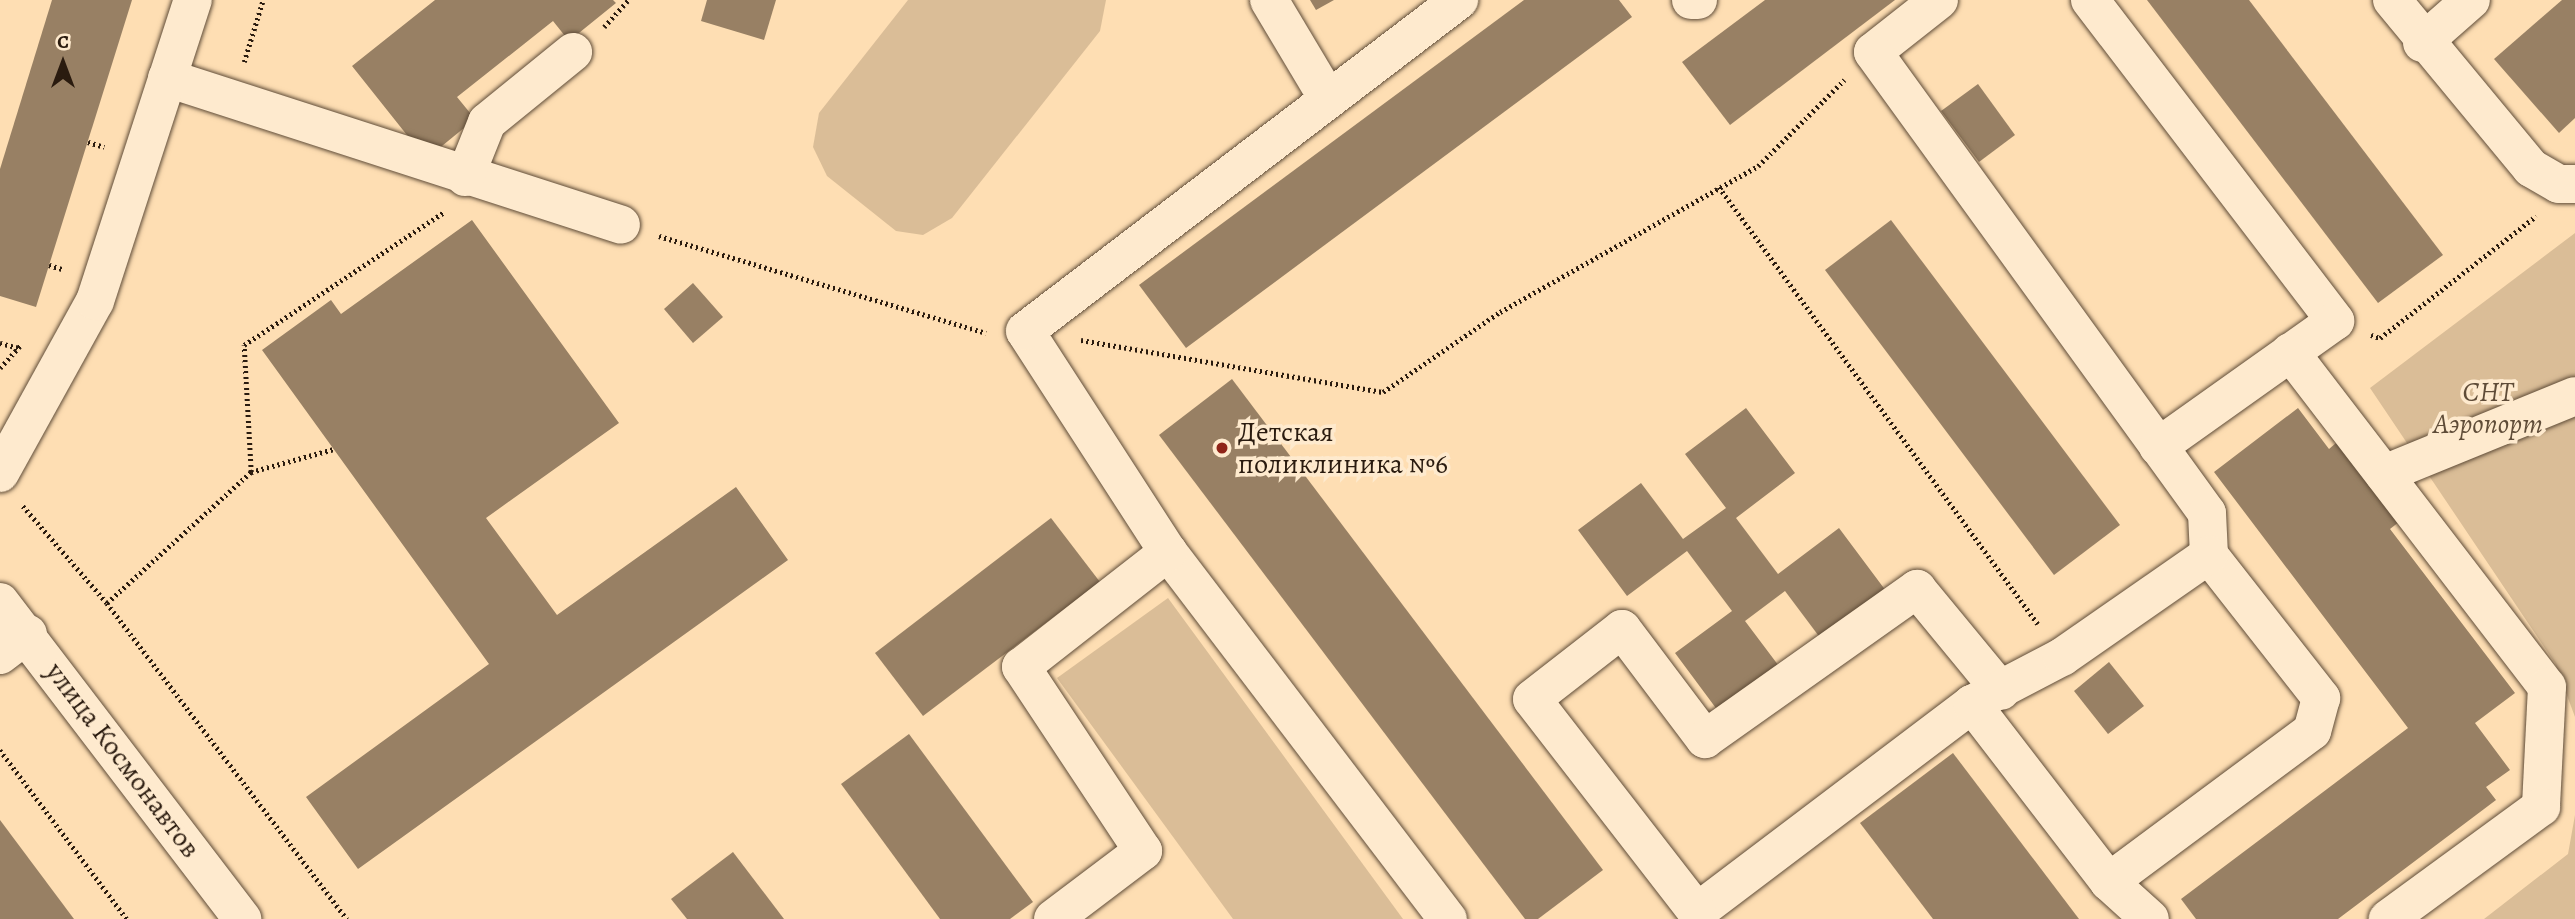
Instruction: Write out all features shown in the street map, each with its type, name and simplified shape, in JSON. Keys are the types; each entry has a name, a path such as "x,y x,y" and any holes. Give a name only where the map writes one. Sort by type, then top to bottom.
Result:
{"street":[{"path":"9,486 95,301 193,0"},
{"path":"1269,0 1328,99"},
{"path":"1448,919 1168,552 1008,332 1459,0"},
{"path":"1691,0 1698,0"},
{"path":"1939,0 1872,52 2207,513 2209,555 2321,698 2312,731 2109,882"},
{"path":"2090,0 2335,321 2158,447"},
{"path":"2392,0 2422,43 2531,168 2567,184"},
{"path":"2422,43 2471,0"},
{"path":"461,190 487,122 573,52"},
{"path":"167,78 233,100 461,190 621,225"},
{"path":"2290,352 2547,687 2541,807 2388,919"},
{"path":"2384,474 2575,396"},
{"path":"1053,919 1143,851 1021,667 1168,552"},
{"path":"2150,919 2109,882 1987,698 1917,589 1705,739 1622,629 1532,699 1695,917 1987,698 2062,657 2209,555"},
{"name":"улица Космонавтов","path":"0,603 14,645 243,919"}],"path":[{"path":"233,100 263,0"},
{"path":"621,225 1008,332 1383,392 1500,312 1758,166 1872,52"},
{"path":"2335,321 2380,338 2536,215 2567,184"},
{"path":"1719,187 2062,657"},
{"path":"251,472 244,345 461,190"},
{"path":"0,344 19,348"},
{"path":"107,603 251,472 334,449"},
{"path":"9,486 107,603 347,919"},
{"path":"0,750 127,919"}],"green space":[{"path":"908,0 1106,0 1100,31 952,218 923,235 896,231 827,176 813,147 819,113"},
{"name":"СНТ Аэропорт","path":"2575,233 2575,717 2555,663 2370,388"},
{"path":"1168,598 1403,919 1233,919 1057,678"},
{"path":"2575,815 2575,919 2484,919 2568,854"}],"building":[{"path":"52,0 132,0 36,307 0,296 0,169"},
{"path":"435,0 613,0 616,3 569,41 553,21 457,97 475,119 426,159 352,66"},
{"path":"707,0 776,0 764,40 701,21"},
{"path":"1310,0 1334,0 1316,10"},
{"path":"1524,0 1619,0 1632,17 1186,348 1139,285"},
{"path":"1765,0 1895,0 1730,125 1682,62"},
{"path":"2147,0 2249,0 2443,255 2378,303"},
{"path":"2562,0 2575,0 2575,118 2559,133 2494,59"},
{"path":"1978,84 2015,135 1979,162 1941,111"},
{"path":"472,220 619,423 486,518 557,615 736,487 788,560 358,869 306,797 489,664 262,350 331,300 341,314"},
{"path":"1891,220 2120,525 2054,575 1825,270"},
{"path":"693,283 723,317 693,343 664,309"},
{"path":"1232,379 1603,870 1538,919 1525,919 1159,435"},
{"path":"1746,408 1795,473 1736,518 1778,574 1839,528 1889,595 1824,643 1785,591 1745,621 1785,674 1724,719 1675,653 1732,611 1687,551 1627,596 1578,530 1641,483 1683,539 1726,508 1685,454"},
{"path":"2298,408 2329,449 2343,437 2404,518 2390,529 2515,693 2475,723 2510,770 2486,787 2496,800 2338,919 2196,919 2181,899 2408,728 2214,472"},
{"path":"1051,518 1100,582 923,716 875,653"},
{"path":"2109,662 2144,706 2108,734 2074,691"},
{"path":"909,734 1033,902 1010,919 940,919 841,784"},
{"path":"1953,753 2079,919 1933,919 1860,823"},
{"path":"0,820 74,919 0,919"},
{"path":"733,852 784,919 687,919 671,899"}],"place":[{"name":"Детская поликлиника №6","path":"1222,448"}]}
